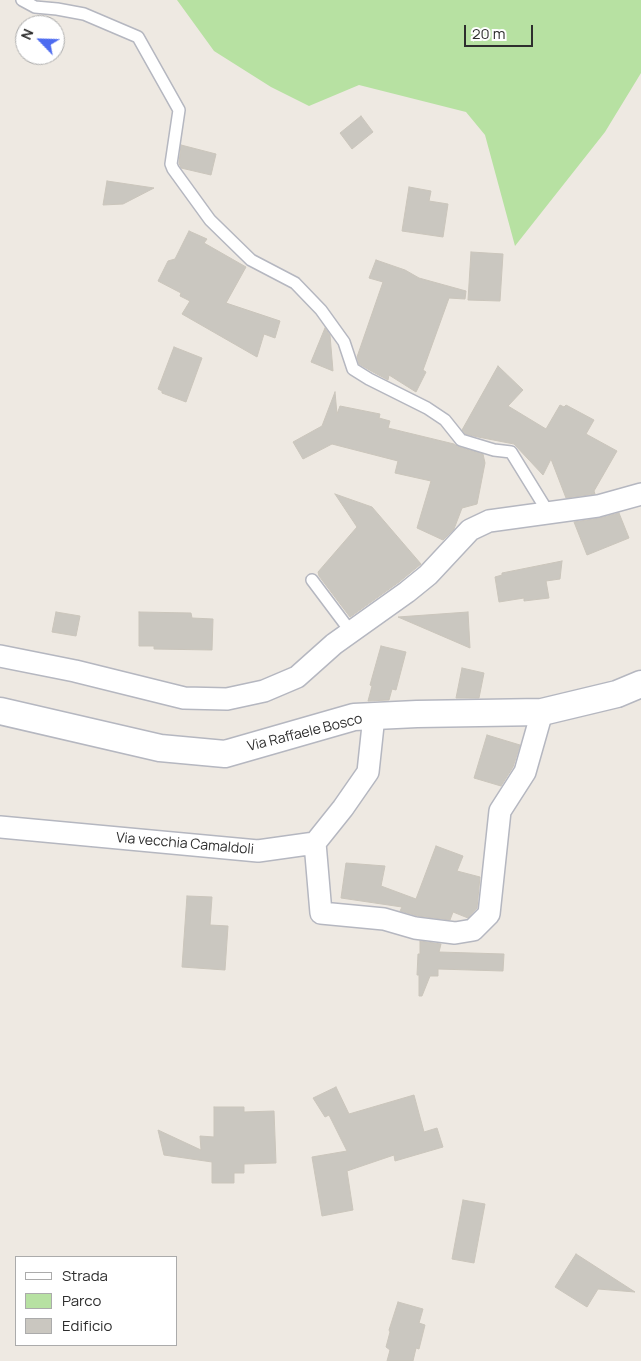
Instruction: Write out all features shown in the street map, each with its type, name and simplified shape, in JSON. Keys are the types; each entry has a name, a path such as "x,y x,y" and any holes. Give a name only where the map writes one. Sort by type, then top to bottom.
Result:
{"street":[{"path":"0,656 75,671 184,698 227,699 264,691 297,677 334,644 414,586 428,575 470,530 490,521 598,506 641,494"},
{"name":"Via Raffaele Bosco","path":"0,711 160,748 225,754 354,717 542,712 616,694 641,684"},
{"path":"374,716 368,772 343,808 315,843 321,913 384,919 415,928 455,933 473,930 489,914 500,811 524,772 542,712"},
{"name":"Via vecchia Camaldoli","path":"0,826 258,851 315,843"}],"lane":[{"path":"22,0 36,7 84,14 138,37 179,110 171,164 210,220 250,260 295,283 321,310 344,342 353,369 427,408 445,420 461,440 494,450 510,452 548,512"},
{"path":"312,580 351,632"}],"green space":[{"path":"177,0 641,0 641,73 605,132 515,246 485,135 466,112 359,85 309,106 271,87 214,51"}],"building":[{"path":"361,116 373,132 352,149 340,133"},
{"path":"181,145 216,154 211,175 181,168 179,163"},
{"path":"107,181 154,188 123,204 103,205"},
{"path":"409,187 431,191 429,201 448,204 443,237 402,231"},
{"path":"189,231 207,239 204,243 246,267 226,303 280,321 275,338 264,334 257,357 182,314 190,301 180,296 181,293 158,281 168,261 175,259"},
{"path":"471,252 503,254 500,301 468,300"},
{"path":"376,260 405,270 419,278 466,291 465,299 449,298 423,370 426,372 416,392 389,375 388,380 359,364 357,357 383,282 369,278"},
{"path":"325,328 330,335 333,371 311,362"},
{"path":"174,347 202,358 186,402 162,393 158,389"},
{"path":"498,366 523,390 508,406 546,429 560,405 564,407 566,405 594,420 586,434 617,451 594,491 595,494 566,498 551,459 543,475 514,444 465,434 462,430"},
{"path":"335,392 337,414 340,406 380,414 379,418 390,421 388,428 454,444 483,454 485,463 477,504 462,508 454,529 443,540 417,528 431,481 395,473 398,461 332,444 303,459 293,442 322,426"},
{"path":"335,494 372,507 421,564 350,617 319,576 318,572 357,527"},
{"path":"619,513 629,538 587,555 574,522"},
{"path":"562,561 560,579 546,581 549,598 524,601 524,598 499,602 495,577 502,575 502,573"},
{"path":"56,612 80,616 76,636 52,632"},
{"path":"139,612 191,613 192,618 213,619 212,650 154,649 154,646 139,646"},
{"path":"468,612 470,648 398,617"},
{"path":"381,646 406,652 396,690 392,689 389,700 368,701 372,686 370,685"},
{"path":"462,668 484,673 479,698 456,698"},
{"path":"487,735 520,745 513,767 501,786 474,778"},
{"path":"436,846 463,856 457,871 480,877 477,908 468,918 453,912 450,920 418,916 400,911 402,907 341,898 346,863 385,866 381,886 416,899"},
{"path":"187,896 212,897 210,925 228,926 225,970 182,967"},
{"path":"420,941 441,944 439,952 504,954 503,971 438,969 438,976 430,976 422,996 419,996 419,975 417,975"},
{"path":"336,1087 349,1114 414,1095 424,1132 437,1128 443,1147 395,1161 394,1155 347,1171 353,1210 322,1216 312,1157 347,1151 329,1115 325,1117 313,1098"},
{"path":"214,1107 244,1107 244,1112 274,1111 276,1163 244,1164 244,1173 234,1173 234,1183 212,1183 212,1162 164,1155 158,1130 201,1150 200,1136 214,1137"},
{"path":"463,1200 485,1204 474,1263 452,1259"},
{"path":"576,1254 635,1292 598,1289 587,1307 555,1287"},
{"path":"398,1302 423,1309 419,1323 425,1325 419,1349 416,1348 413,1361 387,1361 390,1350 386,1347 389,1330"}]}
